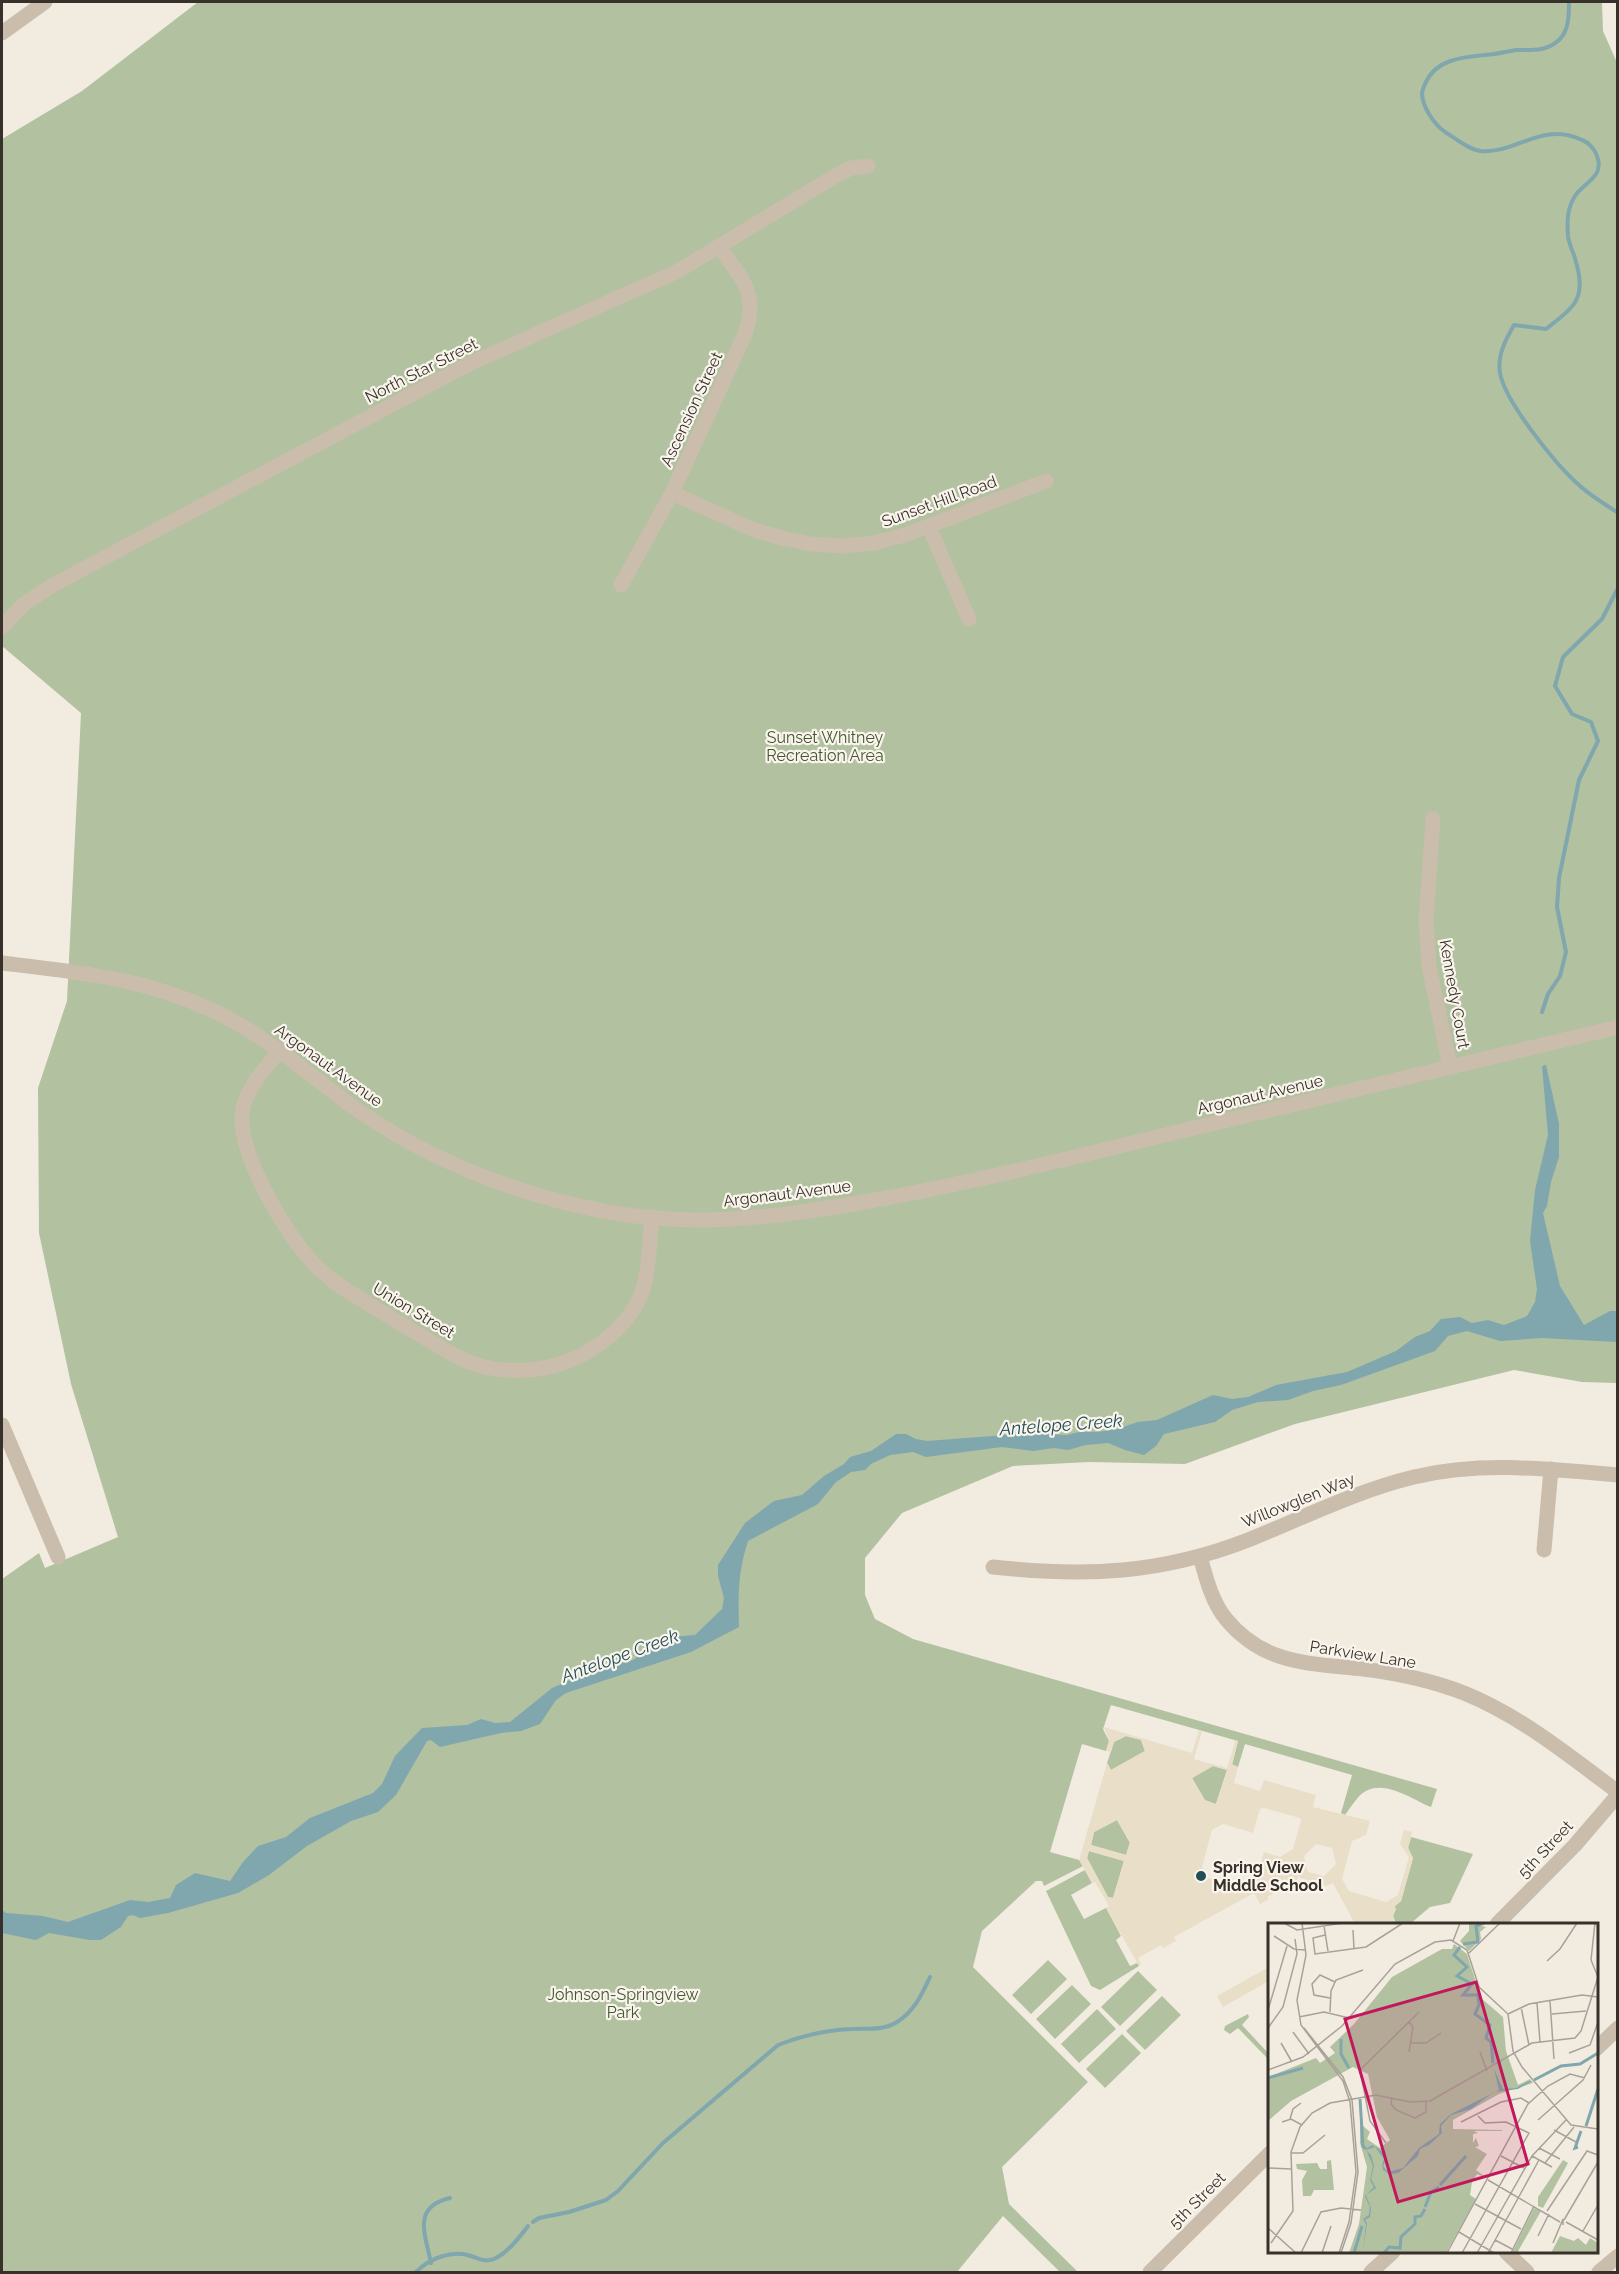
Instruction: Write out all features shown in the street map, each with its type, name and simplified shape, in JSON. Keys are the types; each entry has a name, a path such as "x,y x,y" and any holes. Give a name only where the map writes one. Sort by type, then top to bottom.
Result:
{"street":[{"path":"2,33 42,2"},
{"name":"North Star Street","path":"2,627 24,604 53,585 466,365 678,271 835,176 851,168 868,166"},
{"name":"Ascension Street","path":"621,585 672,493 751,318 752,304 743,280 719,247"},
{"name":"Sunset Hill Road","path":"672,493 752,529 811,544 842,546 874,543 929,527 1046,481"},
{"path":"929,527 969,619"},
{"name":"Kennedy Court","path":"1433,819 1426,921 1429,966 1450,1067"},
{"name":"Argonaut Avenue","path":"2,963 139,982 196,1002 242,1025 280,1050 356,1108 399,1136 472,1172 504,1184 570,1203 652,1217 704,1220 747,1219 792,1214 916,1193 1617,1027"},
{"name":"Union Street","path":"280,1050 249,1094 243,1107 242,1122 242,1133 248,1155 278,1214 313,1263 326,1276 342,1288 471,1363 514,1370 553,1367 587,1353 616,1331 636,1305 643,1290 647,1273 652,1217"},
{"path":"2,1425 58,1557"},
{"name":"Willowglen Way","path":"993,1567 1044,1572 1103,1572 1151,1567 1200,1557 1248,1540 1350,1496 1416,1476 1482,1468 1516,1467 1617,1475"},
{"path":"1544,1550 1551,1469"},
{"name":"Parkview Lane","path":"1200,1557 1215,1601 1225,1618 1243,1637 1262,1650 1282,1659 1393,1674 1464,1693 1505,1713 1534,1731 1617,1794"},
{"name":"5th Street","path":"1498,1923 1575,1845 1617,1794"},
{"path":"1598,2047 1617,2028"},
{"name":"5th Street","path":"1150,2272 1268,2153"},
{"path":"1371,2272 1392,2253"},
{"path":"1507,2253 1527,2272"},
{"path":"1599,2272 1617,2256"}],"green space":[{"name":"Sunset Whitney Recreation Area","path":"198,2 1602,2 1603,31 1618,65 1617,1383 1582,1382 1514,1370 1295,1424 1185,1464 1089,1462 1013,1466 902,1513 865,1558 865,1595 875,1619 913,1639 1437,1789 1431,1807 1392,1790 1375,1788 1361,1794 1345,1815 1341,1813 1352,1775 1245,1744 1238,1767 1232,1765 1238,1741 1111,1705 1103,1729 1109,1741 1106,1751 1082,1744 1050,1852 1079,1860 1083,1866 1044,1886 1042,1881 1036,1881 982,1931 973,1967 1088,2082 1002,2167 1009,2204 1078,2272 1060,2272 1003,2216 957,2272 2,2272 2,1579 39,1553 45,1568 118,1537 71,1384 39,1233 38,1088 67,1001 81,713 2,646 2,139 82,91"},
{"path":"1126,1736 1141,1740 1145,1751 1111,1770 1107,1763 1114,1742"},
{"path":"1213,1766 1227,1770 1216,1804 1205,1801 1192,1778"},
{"path":"1117,1820 1130,1843 1126,1855 1091,1845 1094,1832"},
{"path":"1411,1837 1473,1854 1450,1903 1430,1907 1411,1923 1396,1923 1393,1916 1396,1909 1394,1907 1401,1901 1413,1858 1408,1848"},
{"path":"1089,1851 1124,1861 1113,1898 1108,1897 1087,1858"},
{"path":"1085,1870 1092,1883 1071,1895 1084,1919 1106,1908 1121,1936 1116,1940 1130,1966 1137,1963 1139,1966 1100,1990 1091,1986 1046,1891"},
{"path":"1048,1960 1067,1979 1031,2014 1012,1995"},
{"path":"1138,1971 1157,1990 1120,2026 1101,2007"},
{"path":"1072,1985 1091,2004 1055,2039 1036,2019"},
{"path":"1162,1996 1181,2015 1145,2050 1126,2031"},
{"path":"1097,2009 1116,2029 1079,2063 1061,2044"},
{"path":"1248,2014 1249,2017 1242,2025 1268,2053 1268,2059 1238,2028 1230,2034 1224,2030 1225,2026"},
{"path":"1122,2034 1141,2053 1105,2088 1086,2069"}],"shaded area":[{"path":"1104,1727 1192,1753 1199,1730 1202,1731 1194,1759 1227,1768 1235,1742 1231,1739 1238,1741 1232,1764 1238,1767 1234,1783 1260,1791 1264,1780 1316,1795 1313,1807 1370,1821 1366,1835 1352,1841 1342,1879 1349,1891 1386,1902 1398,1895 1409,1857 1400,1844 1404,1830 1412,1832 1408,1848 1413,1858 1401,1901 1394,1907 1396,1908 1393,1916 1396,1923 1354,1923 1333,1883 1326,1886 1298,1877 1297,1880 1267,1897 1269,1899 1260,1904 1254,1893 1174,1937 1176,1941 1163,1948 1161,1945 1138,1958 1141,1964 1139,1966 1106,1908 1109,1906 1079,1860 1107,1763 1111,1770 1145,1751 1141,1740 1126,1736 1114,1742 1111,1752 1106,1751 1109,1741","holes":["1213,1766 1227,1770 1216,1804 1205,1800 1192,1778","1264,1808 1300,1818 1293,1849 1280,1857 1264,1852 1256,1882 1245,1888 1208,1878 1202,1867 1212,1830 1223,1824 1253,1833 1260,1809","1117,1820 1130,1842 1126,1855 1091,1845 1094,1832","1316,1844 1332,1848 1336,1864 1324,1876 1308,1872 1304,1856","1089,1851 1124,1861 1113,1898 1108,1897 1087,1858"]},
{"path":"1268,1968 1268,1982 1223,2007 1217,1996"}],"water":[{"path":"1546,1065 1559,1124 1559,1157 1551,1182 1547,1206 1543,1213 1560,1286 1584,1325 1610,1311 1617,1311 1617,1342 1542,1338 1500,1341 1467,1331 1448,1336 1435,1351 1341,1385 1313,1391 1288,1400 1258,1402 1232,1410 1215,1422 1164,1434 1156,1446 1144,1455 1108,1443 1086,1445 1068,1450 1054,1448 1033,1451 1002,1447 926,1457 913,1452 890,1455 871,1464 865,1470 851,1472 836,1482 818,1504 748,1541 739,1584 739,1627 691,1652 566,1693 556,1700 540,1724 521,1731 501,1733 440,1747 431,1740 427,1741 396,1795 378,1812 351,1821 307,1846 269,1875 238,1893 168,1913 140,1918 133,1915 128,1916 121,1927 101,1940 49,1933 36,1940 2,1933 2,1910 6,1913 43,1916 68,1922 130,1900 148,1902 170,1898 176,1885 195,1873 230,1881 258,1846 286,1837 310,1818 373,1793 382,1784 395,1756 422,1728 467,1725 481,1719 495,1723 510,1722 552,1688 596,1669 633,1660 669,1637 695,1635 722,1609 724,1598 718,1576 718,1565 745,1523 774,1501 802,1495 850,1457 871,1451 896,1434 906,1434 927,1441 1018,1434 1026,1436 1067,1435 1117,1429 1138,1422 1157,1420 1213,1395 1232,1399 1248,1397 1276,1385 1347,1372 1396,1351 1415,1337 1430,1331 1441,1319 1460,1317 1472,1323 1488,1320 1504,1325 1527,1316 1535,1302 1537,1289 1530,1241 1535,1190 1548,1135 1542,1066"}],"waterway":[{"path":"1569,2 1567,27 1554,44 1539,50 1516,50 1456,59 1438,67 1431,73 1422,94 1427,110 1437,125 1476,150 1494,151 1554,134 1568,135 1584,141 1596,153 1599,163 1596,174 1575,196 1568,215 1569,239 1580,285 1576,301 1546,329 1514,325 1503,348 1499,366 1511,400 1533,433 1558,464 1593,497 1618,513"},
{"path":"1542,1012 1548,994 1560,976 1566,952 1557,907 1559,878 1579,780 1598,741 1591,722 1572,714 1555,686 1563,657 1602,619 1618,588"},
{"path":"533,2222 539,2218 569,2212 606,2200 618,2191 663,2143 778,2045 823,2032 892,2025 913,2008 930,1977"},
{"path":"431,2263 424,2232 426,2215 430,2208 438,2202 450,2198"},
{"path":"416,2272 441,2256 464,2254 485,2260 495,2258 511,2246 528,2226"}],"place":[{"name":"Spring View Middle School","path":"1201,1876"}],"water label":[{"name":"Antelope Creek","path":"1061,1425"},
{"name":"Antelope Creek","path":"620,1656"}],"park label":[{"name":"Johnson-Springview Park","path":"623,2003"}]}
